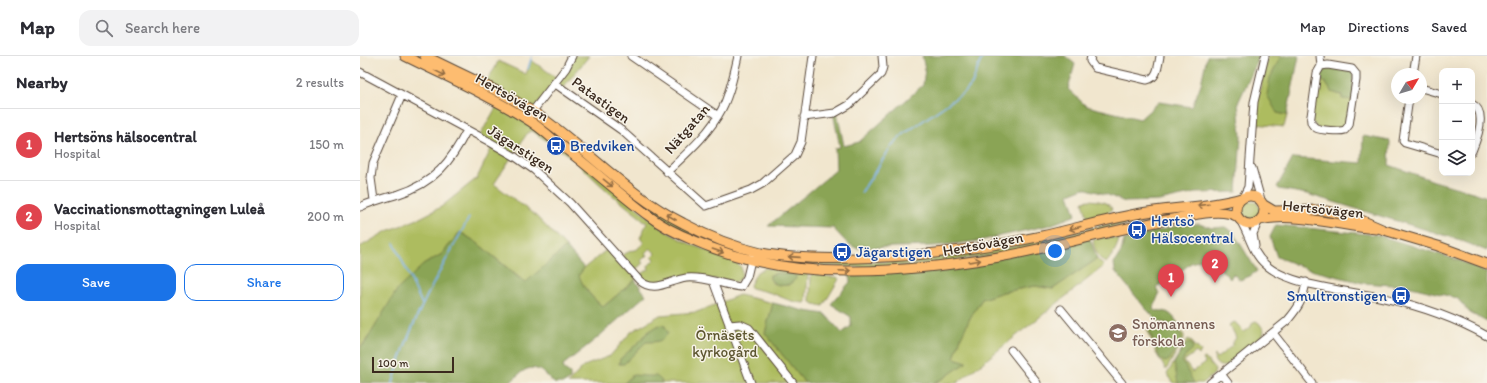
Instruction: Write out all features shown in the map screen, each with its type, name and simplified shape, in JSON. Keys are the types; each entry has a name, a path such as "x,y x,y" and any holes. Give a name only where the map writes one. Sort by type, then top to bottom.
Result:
{"main road":[{"name":"Hertsövägen","path":"405,56 529,115 565,135 630,190 655,207 695,229 730,244 787,257 817,259 895,258 931,255 986,247 1044,236 1139,213 1217,203 1242,198"},
{"name":"Hertsövägen","path":"425,56 498,93 529,115 571,153 651,218 679,234 711,249 752,261 810,270 855,271 950,265 1001,257 1111,231 1205,214 1224,212 1233,214 1239,218"},
{"path":"1250,195 1262,202 1264,213 1259,221 1248,224 1239,218 1236,212 1236,206 1242,198 1250,195"},
{"name":"Hertsövägen","path":"1262,202 1274,211 1320,210 1336,213 1361,220 1384,230 1438,246 1487,264"},
{"name":"Hertsövägen","path":"1259,221 1279,218 1302,219 1384,230"}],"street":[{"path":"529,115 566,68 572,56"},
{"path":"631,56 718,116"},
{"name":"Nätgatan","path":"667,172 712,126 729,90 738,56"},
{"path":"813,56 804,117 834,113 849,105 881,74 883,67 882,56"},
{"path":"1091,56 1090,61 1095,68 1150,80 1156,74 1160,56"},
{"path":"1242,198 1248,187 1254,102 1265,56"},
{"path":"1320,56 1321,66 1317,73 1311,123 1317,128 1342,131 1345,130 1349,125 1356,74 1352,69 1328,64 1321,66"},
{"path":"1414,68 1416,56"},
{"name":"Jägarstigen","path":"360,72 514,156 552,186 570,203 646,286 654,287 690,278 741,287 748,277 752,261 752,250"},
{"name":"Patastigen","path":"554,83 621,130 706,206 751,190 765,182 797,152 801,142 804,117"},
{"path":"1427,90 1439,93"},
{"path":"374,200 371,178 373,163 402,95"},
{"path":"1408,104 1403,141 1405,143 1439,153"},
{"path":"1475,106 1478,107 1484,118 1483,125 1475,144"},
{"path":"360,207 374,200 413,189 428,180 446,164 467,130"},
{"path":"1251,158 1253,175 1262,202"},
{"path":"1239,218 1263,263 1283,276 1414,306 1449,318 1487,336"},
{"path":"1255,250 1253,234 1259,221"},
{"path":"713,281 751,383"},
{"path":"1210,383 1287,321 1298,308 1303,298 1306,282"},
{"path":"1061,309 1122,383"},
{"path":"729,325 740,324 749,328 794,383"},
{"path":"1273,333 1312,383"},
{"path":"1011,350 1037,383"},
{"path":"1221,374 1228,383"}],"green space":[{"path":"573,56 589,56 562,89 554,83 532,112 497,89 487,80 498,61 526,74 531,60 557,78"},
{"path":"922,56 1065,56 1075,64 1068,89 1086,106 1140,119 1159,102 1192,107 1201,84 1207,56 1258,56 1238,103 1241,136 1237,192 1196,193 1159,201 1125,202 1084,188 1069,194 1076,215 1050,225 978,241 934,246 856,248 847,243 833,228 768,226 836,170 835,148 840,147 833,113 837,112 844,146 859,142 923,85 925,69"},
{"path":"1268,56 1281,56 1278,61 1277,113 1287,115 1284,127 1255,124 1256,105"},
{"path":"1281,56 1299,56 1287,115 1277,113 1267,95 1270,78"},
{"path":"1322,66 1353,69 1354,100 1342,99 1342,95 1332,92 1325,82 1316,79"},
{"path":"1316,79 1325,82 1332,92 1354,100 1348,127 1318,129 1310,119"},
{"path":"498,104 527,119 667,232 692,245 735,261 741,267 741,278 735,282 714,279 667,281 656,283 643,280 639,276 649,269 648,266 655,259 652,256 655,253 650,248 645,253 647,255 641,261 643,263 635,270 622,255 636,250 644,243 640,238 647,223 605,189 572,158 532,131 528,132 494,184 536,216 566,247 526,283 476,242 460,232 442,254 423,265 360,348 360,247 385,232 418,219 441,207 477,178 493,145 479,137"},
{"path":"554,130 623,188 733,248 732,252 692,237 653,215 552,132"},
{"path":"1363,136 1390,141 1389,165 1434,181 1487,197 1487,251 1457,239 1307,194 1279,189 1277,187 1293,158 1362,163"},
{"path":"1089,200 1108,204 1112,209 1108,213 1088,220 1083,202"},
{"path":"1251,201 1258,203 1260,210 1258,217 1251,219 1244,217 1242,210 1244,203"},
{"path":"1234,204 1233,211 1147,220 1007,252 943,262 878,267 843,267 784,264 783,261 878,262 943,257 1006,248 1145,216"},
{"path":"1199,224 1212,228 1225,227 1233,232 1257,271 1240,280 1233,274 1230,279 1213,261 1201,260 1191,263 1175,276 1156,287 1159,294 1153,309 1155,311 1167,312 1180,326 1159,322 1146,309 1115,271 1114,263 1121,252 1124,240 1180,225"},
{"path":"1276,225 1377,235 1461,261 1487,273 1487,322 1470,313 1457,298 1407,286 1363,283 1307,269 1277,257 1270,237"},
{"path":"460,232 476,242 525,283 566,247 584,268 579,275 585,288 603,307 635,280 646,295 596,339 563,365 564,369 570,373 570,379 564,383 554,383 541,371 534,368 523,371 510,383 360,383 360,348 365,343 397,290 423,265 442,254"},
{"path":"1089,236 1097,259 1053,289 1035,286 1003,292 982,299 970,318 961,337 954,358 967,362 944,378 933,383 805,383 765,333 773,303 805,311 825,314 842,333 851,326 851,317 831,304 850,282 849,271 956,263"},
{"path":"1104,237 1119,239 1114,252 1106,263 1099,257 1095,250 1093,240"},
{"path":"610,247 637,278 603,307 595,300 578,275 584,268"},
{"path":"1097,259 1104,266 957,383 933,383 944,378 966,362 954,358 961,337 970,318 982,299 1003,292 1035,286 1053,289"},
{"path":"765,268 808,273 806,302 791,301 771,293 751,288 750,285 757,272","holes":["777,273 791,274 789,285 772,283 770,275"]},
{"path":"777,273 791,274 796,276 796,278 787,285 776,284 770,279 770,275"},
{"path":"811,274 837,277 839,279 823,306 814,304 810,301"},
{"name":"Örnäsets kyrkogård","path":"739,295 773,303 765,333 805,383 568,383 584,366 610,356 631,332 660,315 697,312"},
{"path":"1256,321 1264,330 1263,335 1225,366 1216,364 1214,360 1215,355 1217,358 1233,345 1232,343 1236,338 1229,326 1230,324 1235,322 1244,332 1250,328 1253,322"},
{"path":"659,325 665,326 668,333 664,338 656,342 646,342 624,364 619,364 620,359 648,332"},
{"path":"1149,326 1173,328 1184,335 1184,339 1166,370 1156,353 1147,329"},
{"path":"1152,328 1176,330 1181,334 1182,341 1169,360 1165,362 1160,359 1150,332"},
{"path":"1188,339 1192,341 1194,346 1201,352 1199,355 1196,352 1184,361 1192,372 1205,363 1203,359 1205,358 1215,370 1214,374 1203,383 1174,383 1167,374"},
{"path":"1190,342 1193,349 1182,361 1194,383 1178,383 1174,363 1185,345"},
{"path":"633,375 656,376 662,381 661,383 624,383"}],"waterway":[{"path":"528,69 532,56"},
{"path":"861,193 893,144 904,134 966,91 972,84 980,62 984,56"},
{"path":"393,383 407,339 416,318 469,218"},
{"path":"394,243 422,304"}],"place":[{"name":"Bredviken","path":"556,146"},
{"name":"Hertsö Hälsocentral","path":"1137,230"},
{"name":"Jägarstigen","path":"842,252"},
{"name":"Vaccinationsmottagningen Luleå","path":"1215,283"},
{"name":"Smultronstigen","path":"1401,296"},
{"name":"Hertsöns hälsocentral","path":"1171,297"},
{"name":"Snömannens förskola","path":"1118,333"}]}
